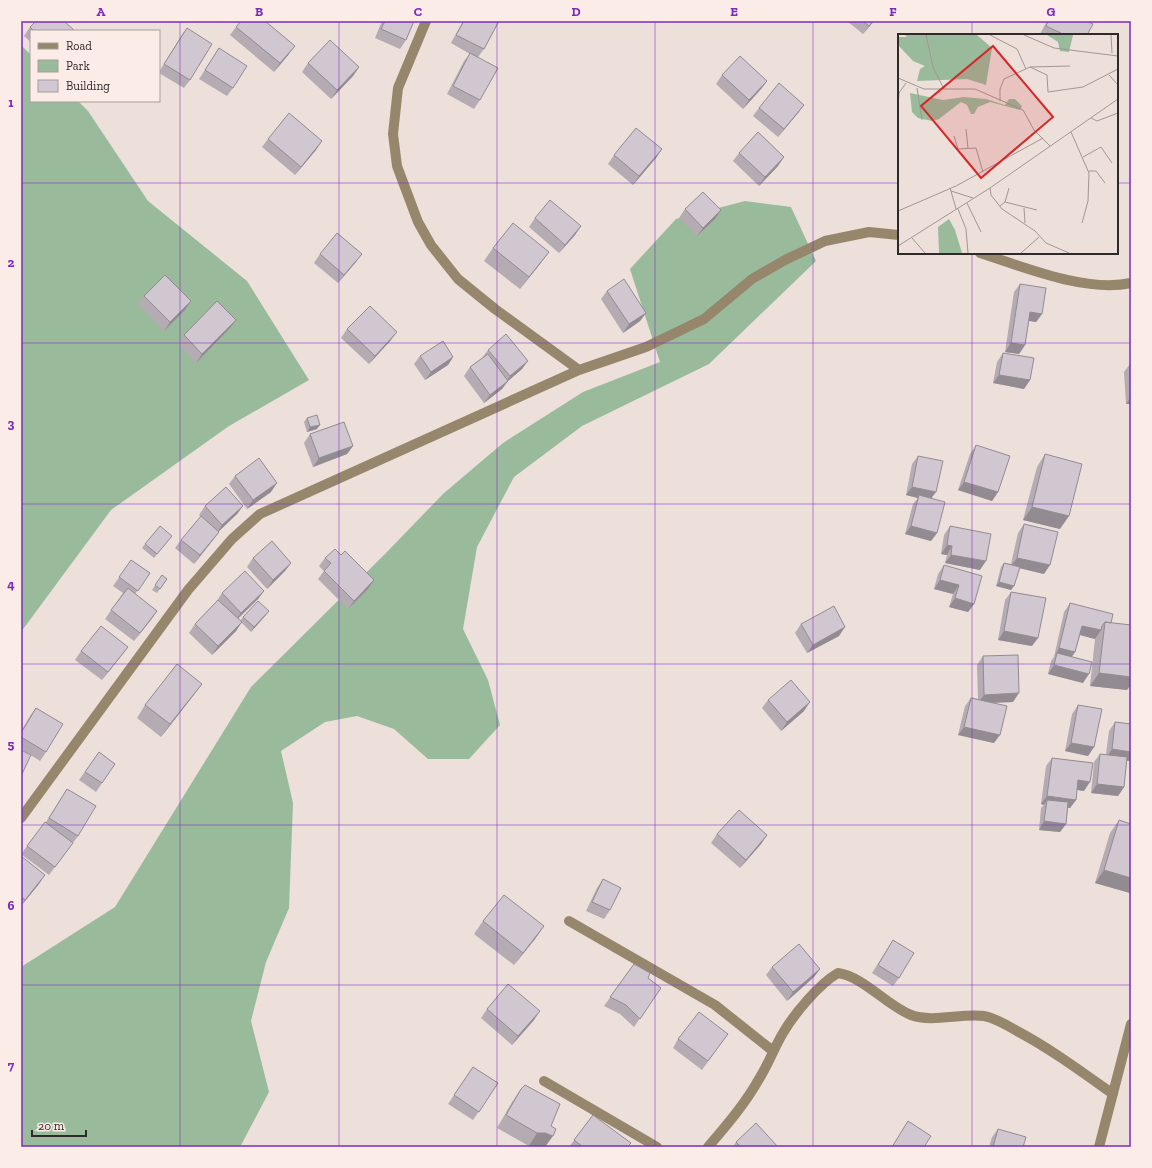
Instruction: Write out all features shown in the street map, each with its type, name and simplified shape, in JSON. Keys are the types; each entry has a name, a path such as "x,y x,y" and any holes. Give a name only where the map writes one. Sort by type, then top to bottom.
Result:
{"street":[{"path":"426,21 398,88 394,134 397,166 418,222 431,244 458,279 495,309 579,370"},
{"path":"23,812 188,590 232,539 260,514 579,370 646,346 704,319 752,279 784,260 825,241 869,232 898,235"},
{"path":"983,254 1066,280 1115,286 1131,282"},
{"path":"569,921 715,1006 773,1051"},
{"path":"708,1147 733,1117 760,1079 773,1051 793,1018 824,983 838,973 852,978 903,1012 913,1016 923,1018 969,1014 986,1016 1003,1023 1050,1049 1113,1094"},
{"path":"1099,1147 1131,1024"},
{"path":"544,1081 657,1147"}],"green space":[{"path":"21,45 30,54 30,102 79,102 88,111 148,201 247,281 309,380 229,426 111,510 21,632"},
{"path":"745,201 791,207 816,261 709,364 582,426 514,477 477,547 463,629 488,680 500,725 469,759 428,759 394,729 357,716 325,722 281,751 293,803 289,908 266,962 251,1021 269,1092 240,1147 21,1147 21,967 115,907 251,687 443,494 503,443 583,392 660,362 630,269 676,219"}],"building":[{"path":"36,21 64,21 74,30 33,30 30,27"},
{"path":"241,21 265,21 295,46 280,63 236,27"},
{"path":"385,21 414,21 406,40 381,29"},
{"path":"464,21 499,21 484,49 456,35"},
{"path":"863,21 873,21 869,26"},
{"path":"1048,21 1087,21 1093,24 1088,34 1063,34 1046,26"},
{"path":"187,28 212,44 190,80 164,64"},
{"path":"330,40 359,67 337,90 308,63"},
{"path":"219,48 247,66 233,88 205,70"},
{"path":"470,53 498,68 480,100 453,86"},
{"path":"740,56 767,81 749,100 722,75"},
{"path":"779,83 804,105 784,129 759,108"},
{"path":"289,113 322,141 301,167 268,139"},
{"path":"636,128 662,149 639,176 614,155"},
{"path":"758,132 784,157 765,177 739,153"},
{"path":"703,192 721,210 703,228 685,209"},
{"path":"550,200 581,226 565,245 535,218"},
{"path":"513,223 549,252 529,277 493,248"},
{"path":"337,233 362,254 344,275 320,254"},
{"path":"165,275 191,301 170,322 144,296"},
{"path":"624,279 646,313 629,324 607,291"},
{"path":"1020,284 1046,288 1042,314 1030,312 1025,345 1011,343"},
{"path":"217,301 236,320 202,354 184,335"},
{"path":"370,306 397,332 375,356 347,329"},
{"path":"506,334 528,361 510,376 488,350"},
{"path":"443,341 453,357 431,372 420,356"},
{"path":"1003,353 1034,358 1030,380 999,375"},
{"path":"488,354 508,381 490,395 470,367"},
{"path":"317,415 320,425 310,427 307,418"},
{"path":"344,422 353,446 319,458 310,434"},
{"path":"976,445 1010,456 998,492 964,482"},
{"path":"1045,454 1082,464 1069,516 1032,507"},
{"path":"918,456 943,461 936,492 912,487"},
{"path":"259,458 277,483 253,500 235,476"},
{"path":"226,487 243,506 222,525 205,506"},
{"path":"919,495 945,502 937,533 911,526"},
{"path":"201,516 219,532 200,555 181,540"},
{"path":"1024,524 1058,532 1050,565 1017,558"},
{"path":"160,526 172,536 157,554 145,544"},
{"path":"950,526 991,534 986,561 951,555 952,546 947,545"},
{"path":"272,541 291,563 273,580 253,558"},
{"path":"335,549 341,555 345,551 374,580 354,601 324,571 331,563 325,558"},
{"path":"131,560 150,573 138,591 119,577"},
{"path":"1004,563 1020,567 1014,586 999,582"},
{"path":"944,565 982,576 974,604 955,598 959,585 940,580"},
{"path":"245,571 264,591 241,613 222,593"},
{"path":"162,575 167,579 160,589 155,585"},
{"path":"128,588 157,611 140,633 111,610"},
{"path":"1011,592 1046,598 1038,638 1004,631"},
{"path":"218,600 242,622 218,646 195,624"},
{"path":"258,601 269,611 254,627 243,617"},
{"path":"1070,603 1113,614 1111,623 1105,622 1101,630 1082,626 1075,652 1059,648"},
{"path":"834,606 845,627 813,645 801,624"},
{"path":"1105,622 1131,625 1131,677 1099,673"},
{"path":"101,626 128,647 108,672 81,651"},
{"path":"1057,653 1092,662 1089,674 1054,665"},
{"path":"1018,655 1019,693 984,695 983,656"},
{"path":"177,664 202,684 170,724 145,705"},
{"path":"791,680 810,702 787,722 768,700"},
{"path":"971,698 1007,706 1000,735 964,727"},
{"path":"1078,705 1102,709 1094,747 1071,743"},
{"path":"36,708 63,724 46,752 21,737 21,733"},
{"path":"1115,722 1131,724 1131,752 1112,749"},
{"path":"21,750 31,755 21,776"},
{"path":"99,752 115,764 102,783 85,772"},
{"path":"1100,754 1127,757 1124,787 1097,784"},
{"path":"1052,758 1093,763 1090,782 1078,780 1076,800 1047,796"},
{"path":"67,789 96,806 78,836 49,818"},
{"path":"1047,800 1068,802 1066,824 1044,821"},
{"path":"739,810 767,835 746,860 717,834"},
{"path":"1119,820 1131,824 1131,878 1104,870"},
{"path":"45,822 73,843 55,867 27,846"},
{"path":"21,856 45,875 25,900 21,896"},
{"path":"603,879 621,888 610,910 592,902"},
{"path":"504,895 544,926 523,953 483,921"},
{"path":"893,940 914,953 899,978 878,965"},
{"path":"799,944 820,969 793,992 772,967"},
{"path":"634,964 650,973 648,978 661,988 640,1019 626,1005 610,997"},
{"path":"508,984 540,1011 518,1036 487,1009"},
{"path":"699,1012 728,1034 708,1061 678,1039"},
{"path":"473,1067 498,1083 479,1112 454,1095"},
{"path":"525,1085 560,1104 551,1126 556,1129 553,1136 545,1133 537,1133 506,1115 521,1089"},
{"path":"593,1115 631,1143 627,1147 583,1147 574,1140"},
{"path":"908,1121 931,1136 924,1147 892,1147"},
{"path":"756,1123 778,1147 741,1147 736,1142"},
{"path":"998,1129 1026,1137 1023,1147 993,1147"}]}
